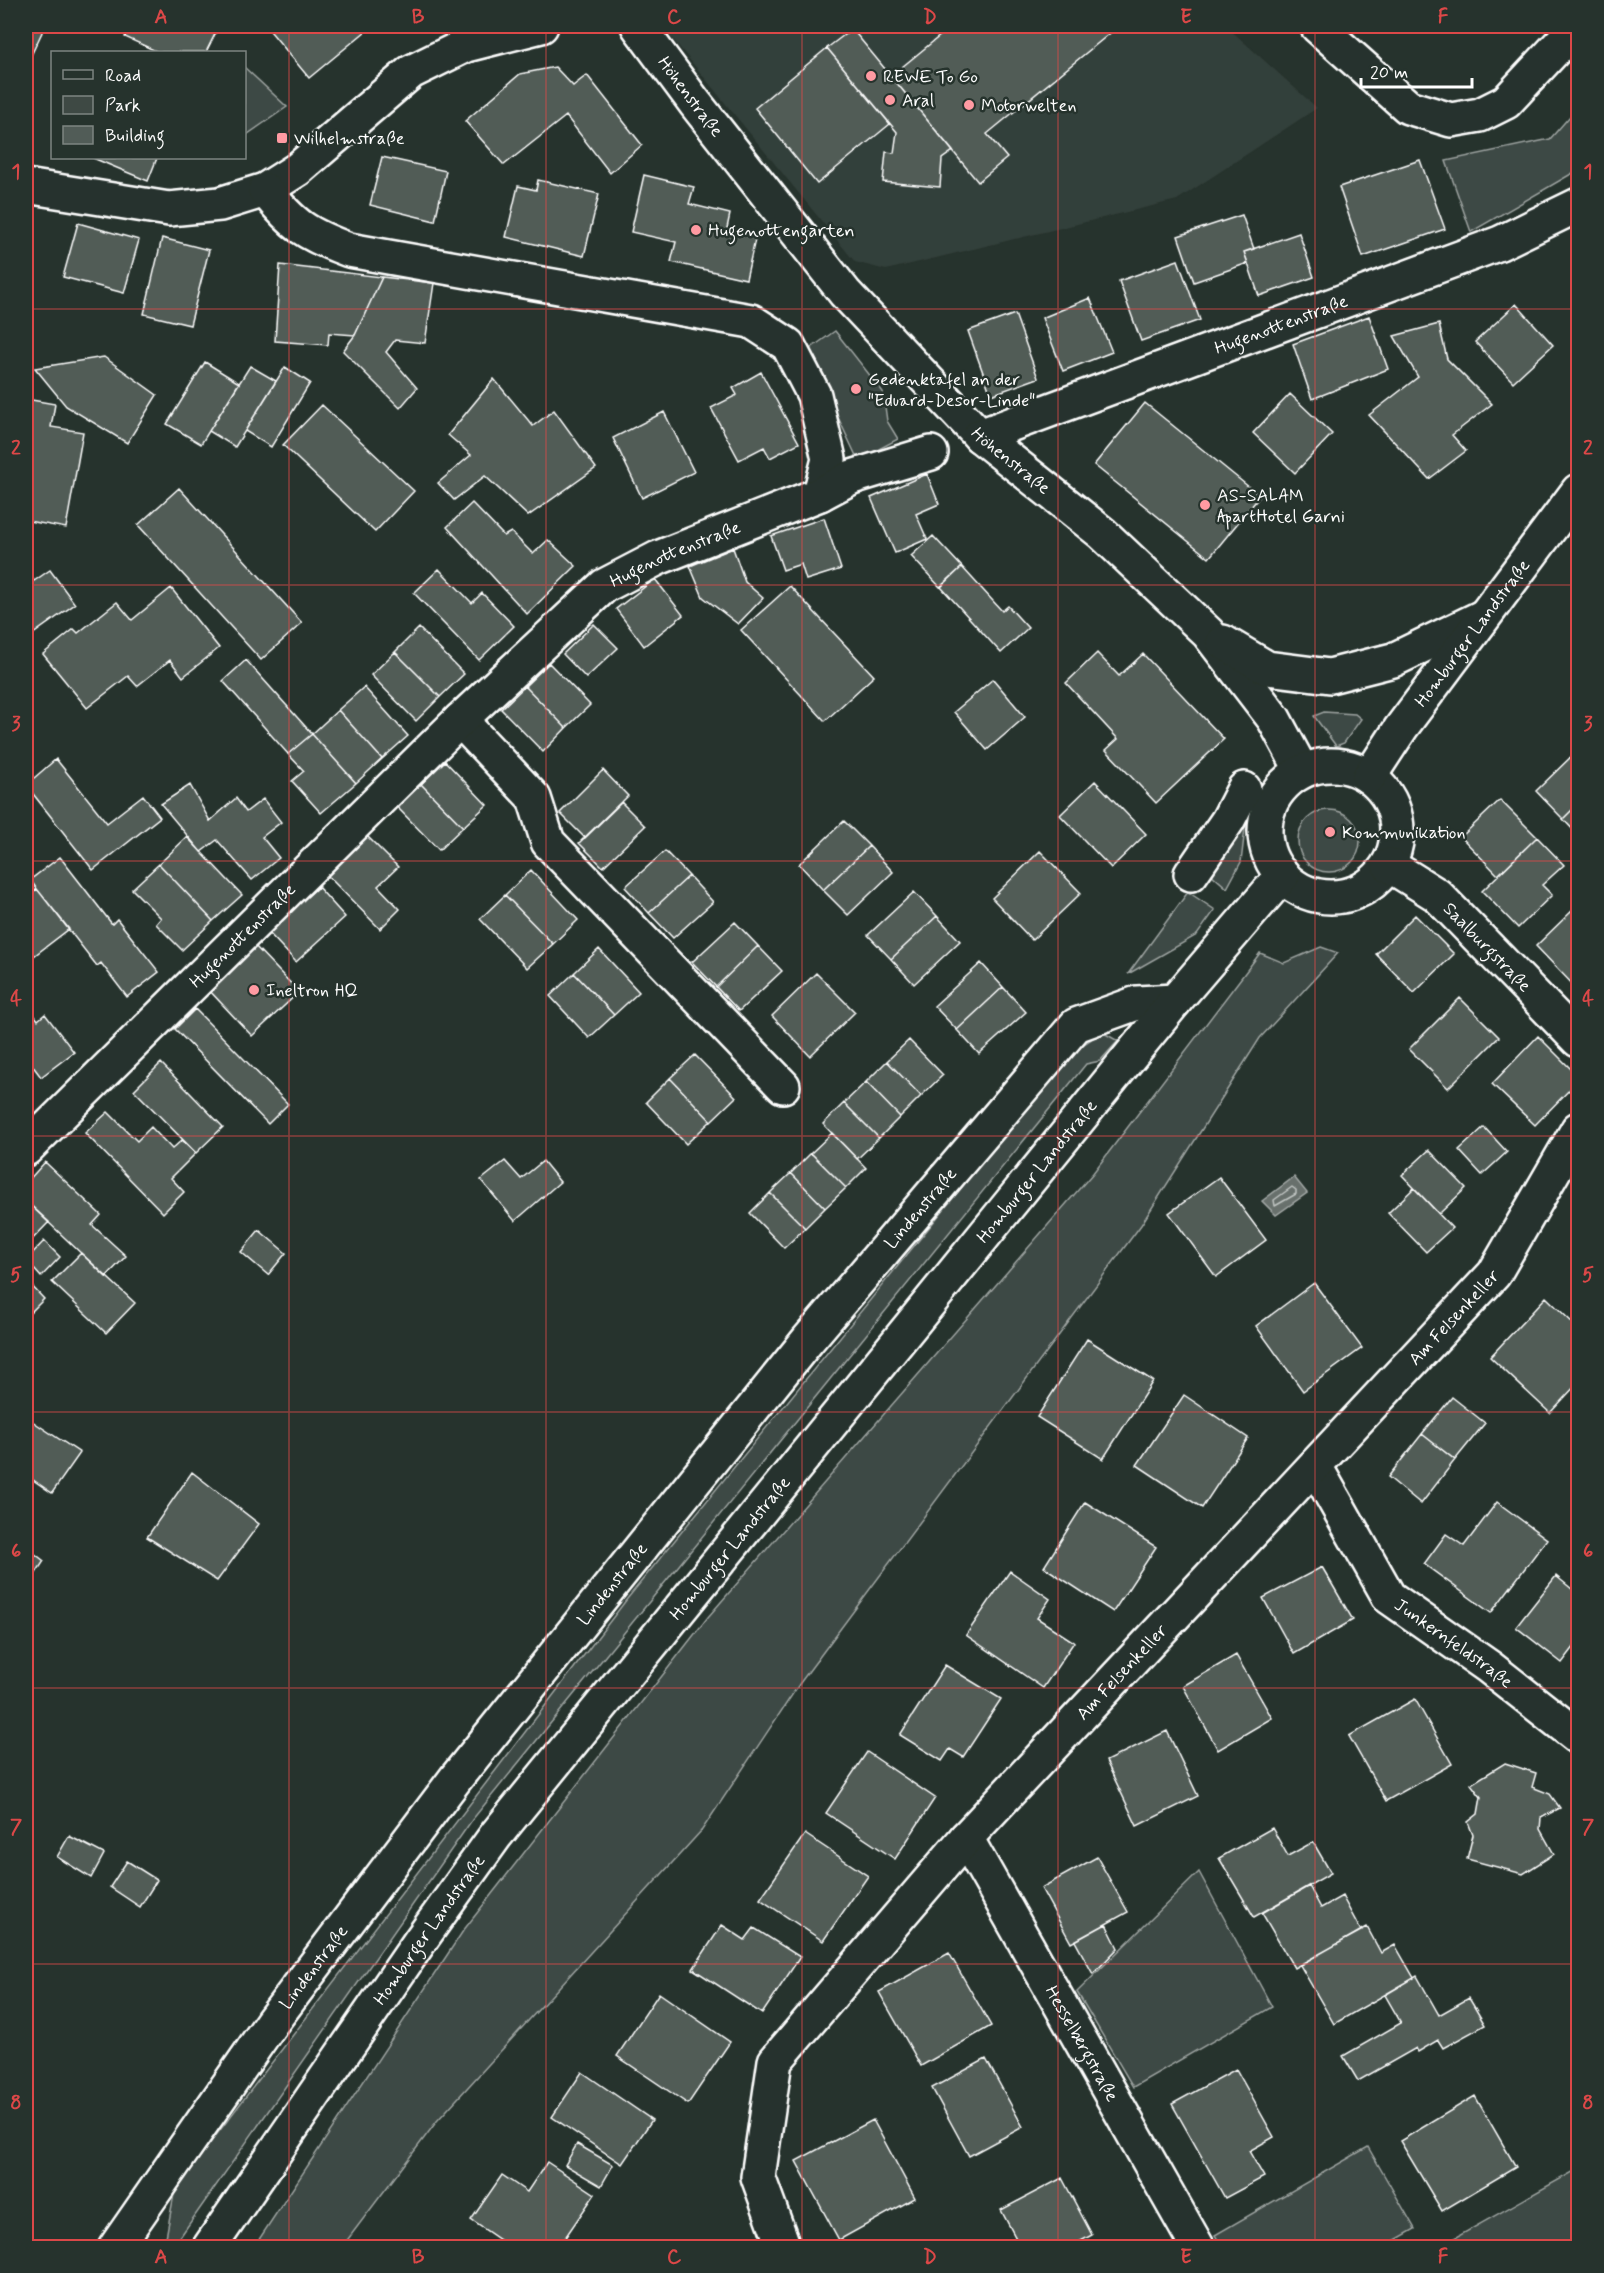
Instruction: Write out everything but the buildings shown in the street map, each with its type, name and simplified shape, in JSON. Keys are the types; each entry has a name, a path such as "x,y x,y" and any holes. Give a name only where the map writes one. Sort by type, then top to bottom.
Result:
{"street":[{"path":"26,186 170,209 220,204 265,190 298,169 411,72 466,45 541,26"},
{"name":"Höhenstraße","path":"638,26 695,103 845,293 980,436 1102,533 1208,633 1274,719 1302,771"},
{"path":"1317,26 1408,107 1451,120 1480,115 1506,102 1577,26"},
{"path":"265,190 283,213 310,235 350,250 751,321 788,345 814,395 829,459 820,494"},
{"name":"Hugenottenstraße","path":"980,436 1500,243 1578,206"},
{"name":"Hugenottenstraße","path":"26,1149 460,720 604,586 658,558 820,494 852,477 931,453"},
{"name":"Homburger Landstraße","path":"1369,777 1401,728 1578,491"},
{"path":"1208,633 1267,668 1330,676 1393,660 1486,615"},
{"path":"460,720 534,798 548,842 783,1086"},
{"path":"1339,764 1357,769 1369,777 1386,793 1395,810 1397,838 1389,865 1377,879 1361,890 1343,896 1324,897 1306,892 1283,875 1268,851 1265,833 1267,814 1274,796 1286,782 1302,771 1320,765 1339,764"},
{"path":"1191,874 1228,820 1244,789"},
{"name":"Saalburgstraße","path":"1389,865 1437,895 1578,1040"},
{"name":"Homburger Landstraße","path":"209,2247 413,1950 496,1835 1175,1001 1283,875"},
{"name":"Lindenstraße","path":"115,2247 272,2022 456,1778 808,1340 1076,1025 1137,1003 1175,1001"},
{"name":"Am Felsenkeller","path":"784,2247 758,2176 775,2061 966,1838 1494,1274 1578,1129"},
{"name":"Junkernfeldstraße","path":"1315,1466 1389,1597 1489,1667 1578,1737"},
{"name":"Hesselbergstraße","path":"966,1838 1198,2247"},
{"path":"141,2247 146,2202"}],"shaded area":[{"path":"662,26 1226,26 1317,108 1177,200 886,270 855,262"}],"green space":[{"path":"246,69 287,107 246,135"},
{"path":"1578,107 1578,170 1471,232 1446,161 1550,139"},
{"path":"835,331 883,392 887,421 898,439 858,460 807,351"},
{"path":"1324,712 1355,714 1361,719 1344,743 1336,746 1314,716"},
{"path":"1329,810 1341,812 1351,819 1358,829 1360,841 1358,853 1351,863 1341,870 1329,872 1317,870 1307,863 1300,853 1298,841 1300,829 1307,819 1317,812"},
{"path":"1246,820 1241,862 1227,888 1211,874"},
{"path":"1188,892 1215,910 1197,935 1128,974"},
{"path":"1321,947 1338,953 1260,1038 1141,1225 800,1683 702,1830 437,2121 342,2247 254,2247 463,1931 708,1617 1093,1173 1260,953 1284,963"},
{"path":"1102,1032 1118,1041 1100,1061 1086,1064 472,1820 173,2247 164,2248 175,2189 627,1599 1071,1053"},
{"path":"1199,1872 1272,2007 1133,2087 1077,1992"},
{"path":"1368,2147 1415,2229 1383,2247 1222,2247 1215,2235"},
{"path":"1578,2169 1578,2247 1439,2247"}],"water":[{"path":"1294,1177 1307,1193 1276,1215 1262,1201"}],"place":[{"name":"REWE To Go","path":"871,76"},
{"name":"Aral","path":"890,100"},
{"name":"Motorwelten","path":"969,105"},
{"name":"Wilhelmstraße","path":"282,138"},
{"name":"Hugenottengarten","path":"696,230"},
{"name":"Gedenktafel an der \"Eduard-Desor-Linde\"","path":"856,389"},
{"name":"AS-SALAM ApartHotel Garni","path":"1205,505"},
{"name":"Kommunikation","path":"1330,832"},
{"name":"Ineltron HQ","path":"254,990"}]}
